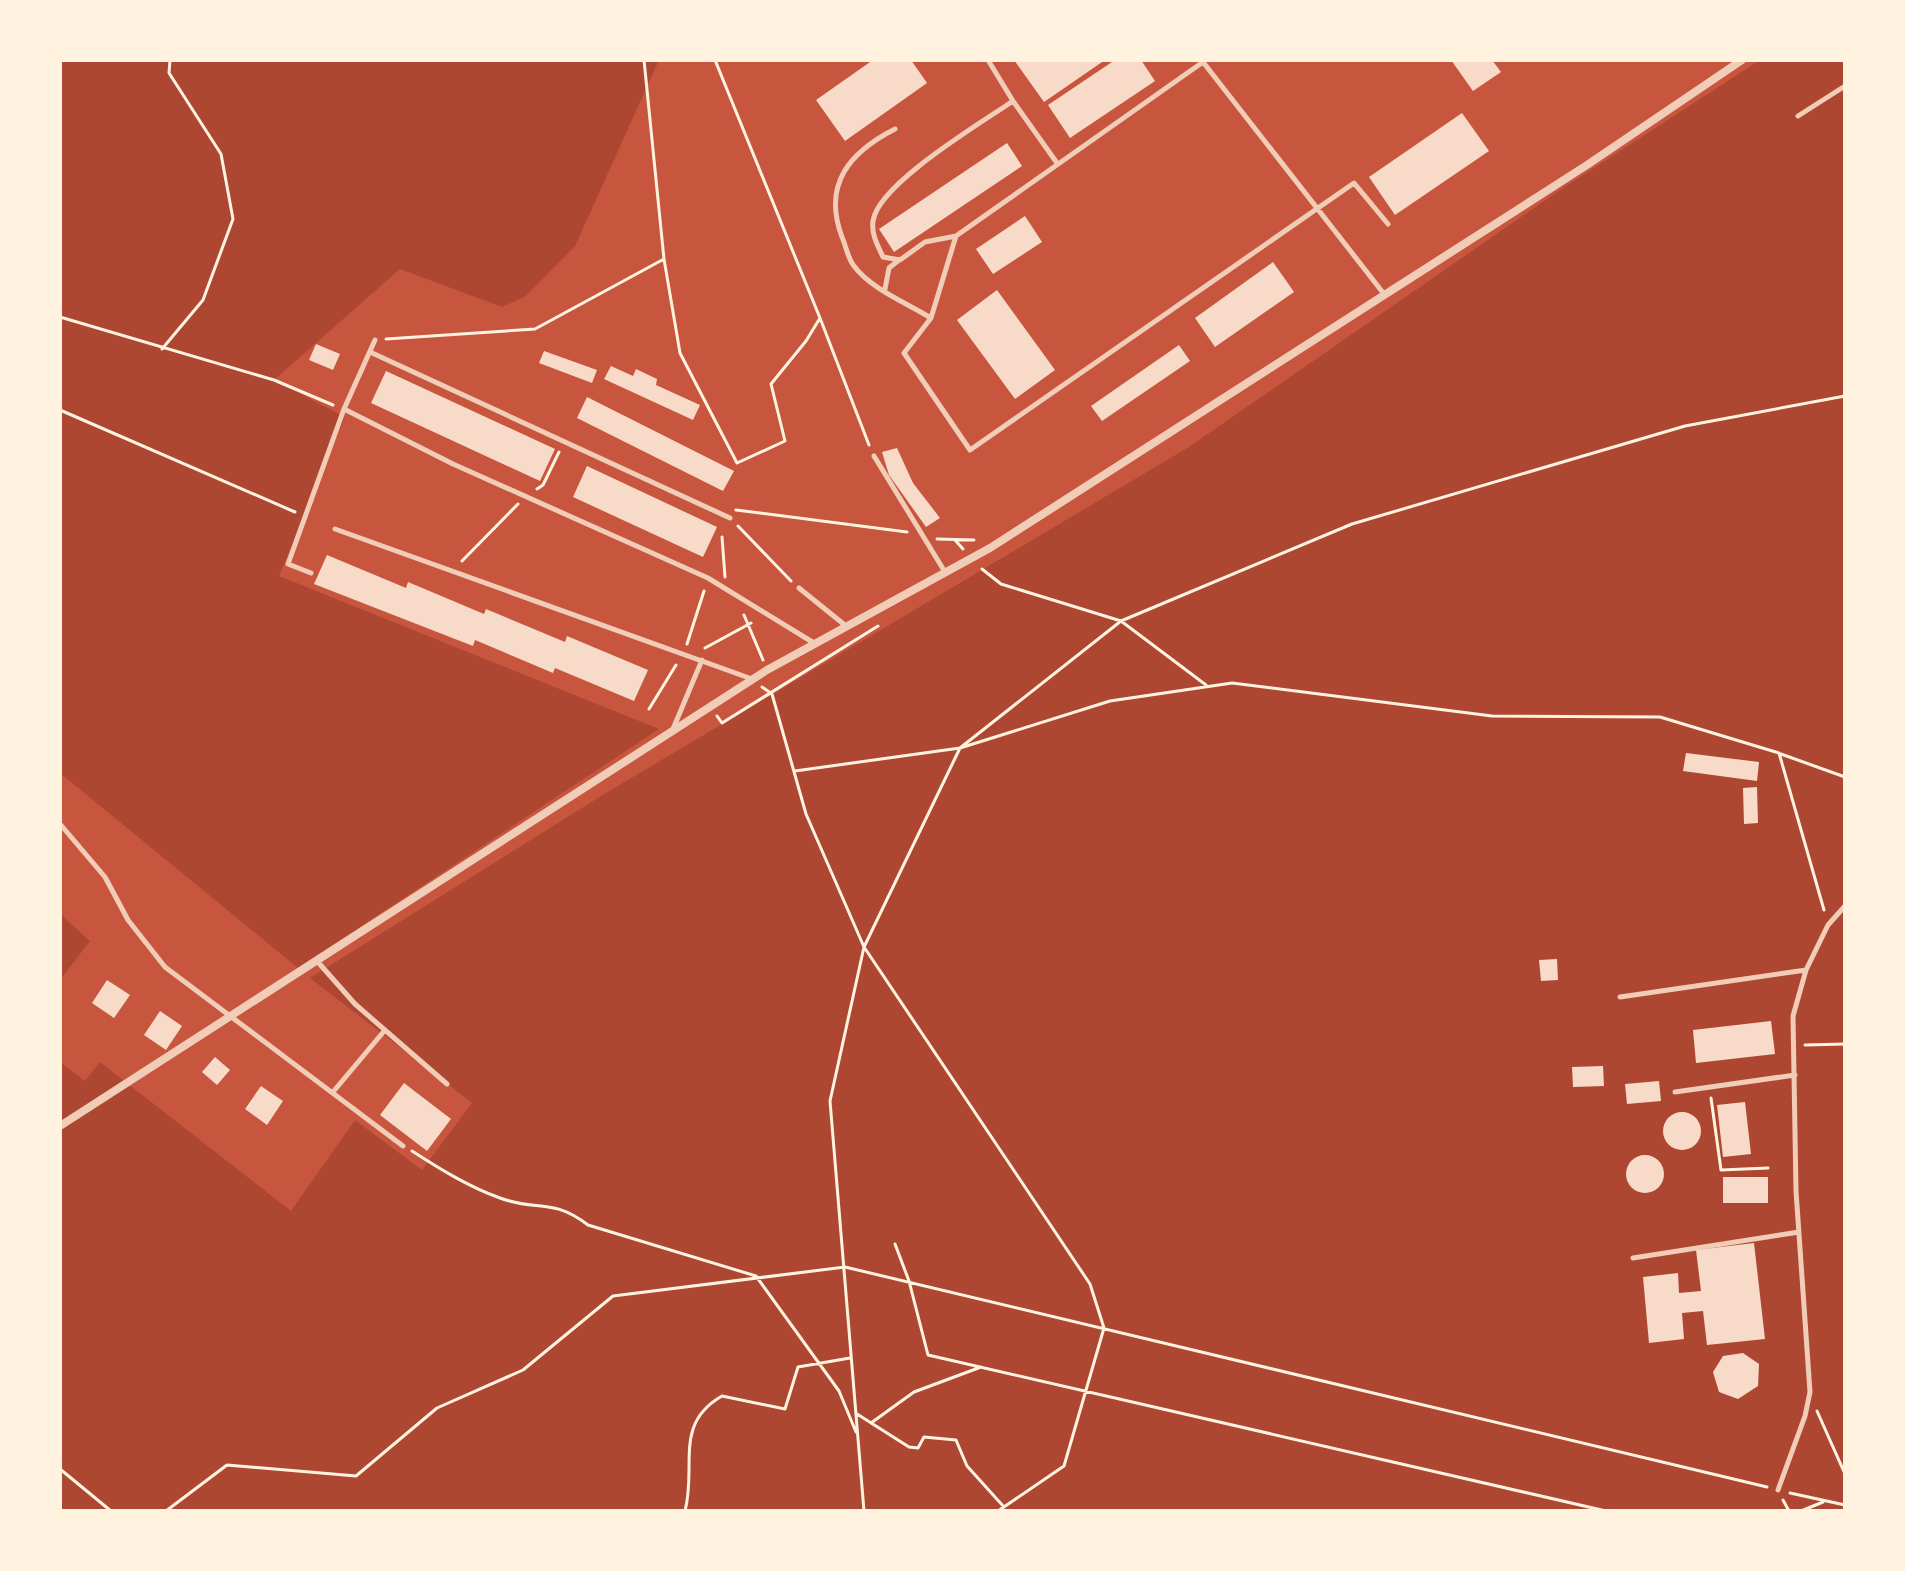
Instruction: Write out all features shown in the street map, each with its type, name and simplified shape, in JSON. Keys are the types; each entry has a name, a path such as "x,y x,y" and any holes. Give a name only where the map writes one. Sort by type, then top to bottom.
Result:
{"street":[{"path":"60,1126 767,670 990,548 1587,165 1742,60"}],"lane":[{"path":"988,60 1057,163"},
{"path":"884,289 889,268 925,242 956,236 1204,61 1384,294"},
{"path":"1798,116 1845,86"},
{"path":"900,260 883,257 875,239 873,220 881,203 902,178 1013,101"},
{"path":"895,129 868,143 844,168 836,192 838,227 853,266 931,318"},
{"path":"956,236 931,318 904,353 970,450 1354,183 1388,224"},
{"path":"311,573 288,564 344,409 375,340"},
{"path":"370,352 730,518"},
{"path":"344,409 526,497 708,578 815,644"},
{"path":"874,456 945,572"},
{"path":"335,529 753,679"},
{"path":"799,588 847,626"},
{"path":"672,732 702,660"},
{"path":"60,824 105,877 128,920 165,967 403,1146"},
{"path":"1778,1490 1805,1416 1810,1392 1799,1232 1793,1016 1806,970 1828,925 1845,906"},
{"path":"317,961 355,1004 447,1084"},
{"path":"1620,997 1806,970"},
{"path":"333,1092 385,1030"},
{"path":"1675,1092 1795,1075"},
{"path":"1633,1258 1799,1232"}],"path":[{"path":"162,349 203,300 233,219 221,154 169,73 170,60"},
{"path":"644,60 664,259 680,353 737,463 785,441 771,384 806,341 820,318"},
{"path":"715,60 874,456"},
{"path":"375,340 535,329 664,259"},
{"path":"60,317 274,380 344,409"},
{"path":"864,1511 830,1101 864,947 960,748 1121,621 1352,524 1685,426 1845,396"},
{"path":"60,410 305,517"},
{"path":"452,571 526,497 543,485 564,441"},
{"path":"732,509 922,534 931,538 974,541 990,548"},
{"path":"730,518 799,588"},
{"path":"722,537 726,588"},
{"path":"955,540 971,559 1001,584 1121,621 1208,686"},
{"path":"649,709 687,654 708,578"},
{"path":"742,612 750,624 767,670 806,814 864,947 1090,1284 1104,1328 1064,1466 998,1511"},
{"path":"687,654 768,614"},
{"path":"753,679 772,694"},
{"path":"795,771 960,748 1110,701 1232,683 1492,716 1660,717 1779,753 1845,777"},
{"path":"1779,753 1828,925"},
{"path":"1794,1045 1845,1044"},
{"path":"1709,1087 1721,1170 1768,1168"},
{"path":"403,1146 444,1171 502,1199 566,1208 588,1225 756,1276 839,1391 857,1436"},
{"path":"895,1244 909,1281 928,1355 1606,1511"},
{"path":"166,1511 227,1465 356,1476 437,1408 523,1370 613,1296 845,1267 1845,1505"},
{"path":"685,1511 690,1491 687,1446 703,1407 722,1396 785,1409 798,1367 850,1358"},
{"path":"871,1423 914,1392 981,1367"},
{"path":"1810,1392 1845,1474"},
{"path":"855,1413 909,1447 918,1448 924,1437 956,1440 967,1466 1004,1507"},
{"path":"60,1469 111,1511"},
{"path":"1801,1511 1809,1505 1831,1502"}],"shaded area":[{"path":"60,60 659,60 575,246 526,296 502,307 400,269 274,380 345,417 279,576 659,729 298,968 60,773"},
{"path":"1760,60 1845,60 1845,1511 60,1511 60,1062 85,1081 100,1062 291,1211 355,1120 422,1170 472,1103 310,978 601,796 1189,447 1560,190"},
{"path":"60,914 90,941 60,980"}],"building":[{"path":"873,60 911,60 927,83 845,141 816,100"},
{"path":"1014,60 1105,60 1044,102"},
{"path":"1115,60 1141,60 1155,81 1070,138 1048,105"},
{"path":"1451,60 1492,60 1501,72 1473,91"},
{"path":"1462,113 1489,151 1395,215 1369,177"},
{"path":"1007,143 1022,166 894,252 879,229"},
{"path":"1025,216 1042,242 993,274 976,249"},
{"path":"1273,262 1294,292 1215,347 1195,318"},
{"path":"997,290 1055,370 1015,399 957,320"},
{"path":"316,344 340,354 333,370 309,360"},
{"path":"1179,345 1190,361 1102,421 1091,406"},
{"path":"544,351 597,370 592,383 539,363"},
{"path":"611,366 633,376 636,369 657,379 656,385 700,405 693,420 604,379"},
{"path":"386,371 555,449 540,481 371,403"},
{"path":"587,397 734,471 723,491 577,418"},
{"path":"897,448 913,483 940,518 926,527 889,475 882,452"},
{"path":"587,466 717,527 703,557 573,497"},
{"path":"327,555 406,588 408,582 484,614 486,609 565,642 567,636 648,670 634,701 555,668 553,673 475,640 473,646 314,584"},
{"path":"1686,753 1759,762 1757,781 1683,771"},
{"path":"1757,787 1758,823 1744,824 1743,788"},
{"path":"1557,959 1558,980 1541,981 1539,960"},
{"path":"107,980 130,995 114,1018 92,1003"},
{"path":"160,1011 182,1026 166,1050 144,1035"},
{"path":"1771,1021 1775,1054 1696,1063 1693,1030"},
{"path":"215,1057 230,1070 217,1085 202,1072"},
{"path":"1603,1066 1604,1086 1573,1087 1572,1067"},
{"path":"1659,1081 1661,1101 1627,1104 1625,1084"},
{"path":"404,1083 451,1119 427,1151 380,1115"},
{"path":"261,1086 283,1101 267,1125 245,1109"},
{"path":"1745,1102 1751,1154 1723,1157 1717,1105"},
{"path":"1682,1112 1695,1118 1701,1131 1695,1144 1682,1150 1669,1144 1663,1131 1669,1118"},
{"path":"1645,1155 1658,1161 1664,1174 1658,1187 1645,1193 1632,1187 1626,1174 1632,1161"},
{"path":"1723,1177 1768,1177 1768,1203 1723,1203"},
{"path":"1754,1243 1765,1339 1707,1345 1703,1311 1682,1313 1684,1339 1649,1343 1643,1277 1678,1273 1679,1293 1701,1291 1696,1250"},
{"path":"1743,1353 1759,1364 1758,1386 1738,1399 1719,1392 1713,1372 1723,1356"}]}
